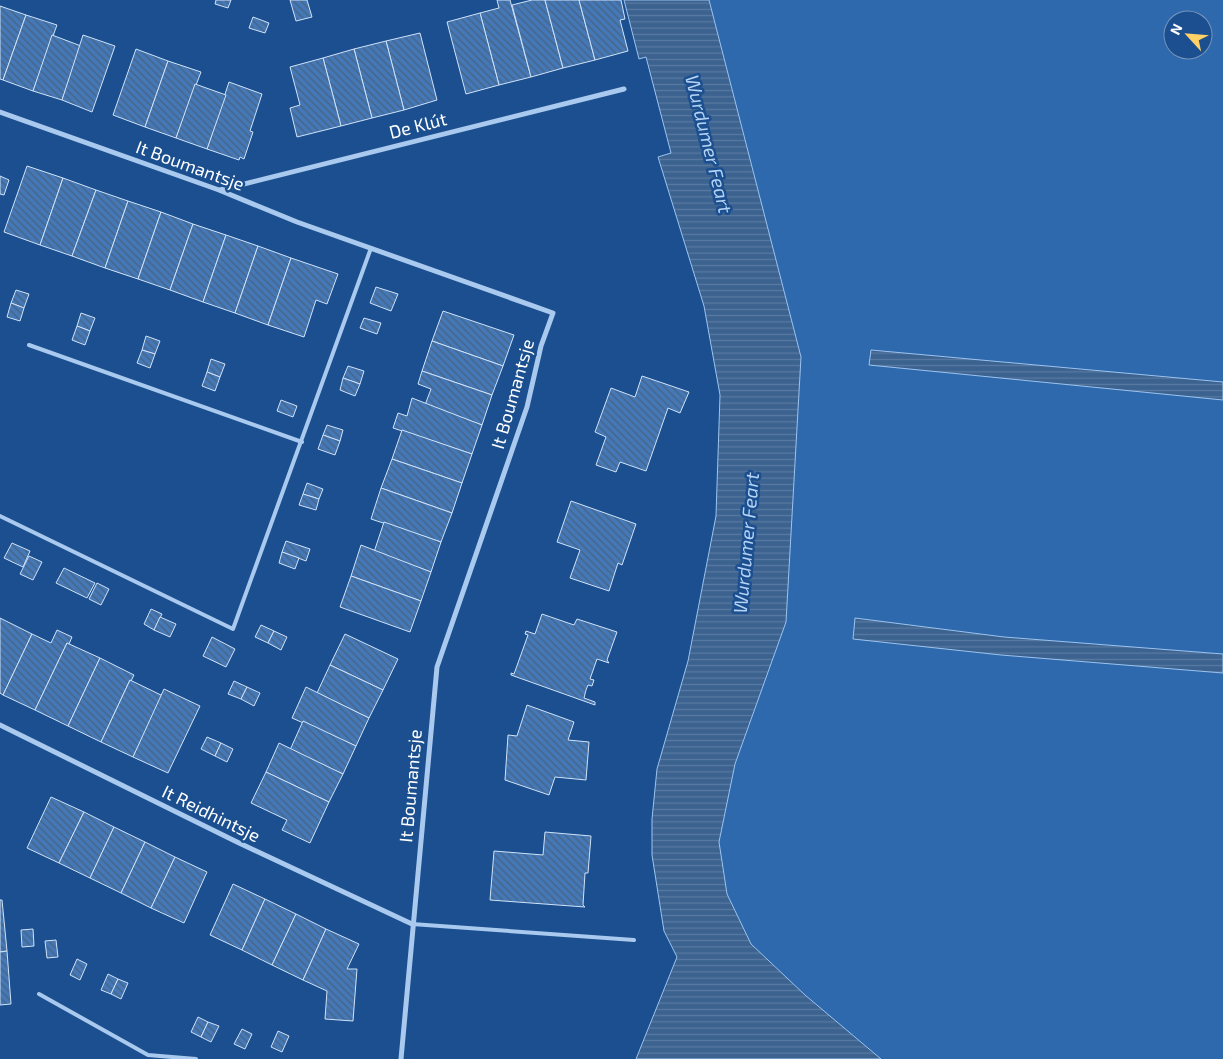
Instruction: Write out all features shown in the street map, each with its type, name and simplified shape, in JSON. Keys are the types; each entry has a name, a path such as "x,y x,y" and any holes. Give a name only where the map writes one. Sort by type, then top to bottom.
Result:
{"street":[{"name":"De Klút","path":"219,190 624,89"},
{"name":"It Boumantsje","path":"0,112 219,190 297,222 553,313 541,346 527,407 437,668 400,1059"},
{"name":"It Reidhintsje","path":"0,725 237,842 412,924"}],"lane":[{"path":"0,516 233,629 371,248"},
{"path":"29,345 302,442"},
{"path":"412,924 634,940"},
{"path":"39,994 148,1055 196,1059"}],"shaded area":[{"path":"709,0 1223,0 1223,382 872,350 870,365 1223,400 1223,654 1004,637 856,618 853,639 1001,655 1223,673 1223,1059 881,1059 805,995 751,944 727,894 719,842 735,764 786,622 801,357"}],"water":[{"name":"Wurdumer Feart","path":"624,0 709,0 801,357 786,622 735,764 719,842 727,894 751,944 805,995 881,1059 636,1059 677,957 664,931 652,855 652,819 657,769 688,661 716,516 720,395 704,306 658,157 671,153 646,57 639,59"},
{"path":"871,350 1223,382 1223,400 869,365"},
{"path":"855,618 1004,637 1223,654 1223,673 1001,655 853,639"}],"building":[{"path":"216,0 231,0 228,8 215,4"},
{"path":"290,0 307,0 312,17 296,21"},
{"path":"497,0 510,0 531,77 499,85 480,13 499,8"},
{"path":"532,0 545,0 563,68 531,77 512,5"},
{"path":"545,0 579,0 595,60 563,68"},
{"path":"579,0 621,0 625,19 620,20 628,51 595,60"},
{"path":"0,6 26,15 3,80 0,79"},
{"path":"480,13 499,85 466,94 447,22"},
{"path":"26,15 57,25 33,91 3,80"},
{"path":"253,17 269,23 265,33 249,28"},
{"path":"420,33 437,100 404,110 386,41"},
{"path":"52,35 81,46 62,100 33,91"},
{"path":"83,35 115,46 92,112 62,100"},
{"path":"386,41 404,110 372,118 354,49"},
{"path":"136,49 168,61 145,127 113,115"},
{"path":"354,49 372,118 341,126 323,58"},
{"path":"323,58 341,126 297,137 290,108 300,105 290,67"},
{"path":"168,61 201,72 176,138 145,127"},
{"path":"229,82 262,94 250,131 253,132 244,159 240,157 239,160 207,149"},
{"path":"195,84 226,95 207,149 176,138"},
{"path":"27,166 63,178 40,245 4,232"},
{"path":"0,176 9,180 4,195 0,194"},
{"path":"63,178 96,190 72,256 40,245"},
{"path":"96,190 128,201 105,268 72,256"},
{"path":"128,201 161,212 138,279 105,268"},
{"path":"161,212 193,224 170,290 138,279"},
{"path":"193,224 226,235 203,302 170,290"},
{"path":"226,235 258,246 235,313 203,302"},
{"path":"258,246 291,258 268,325 235,313"},
{"path":"291,258 338,274 327,304 316,300 304,337 268,325"},
{"path":"376,287 398,294 391,311 370,303"},
{"path":"16,290 29,294 24,308 11,303"},
{"path":"11,303 24,308 20,321 7,317"},
{"path":"443,311 514,335 503,366 432,341"},
{"path":"81,313 95,318 90,331 77,326"},
{"path":"364,318 381,323 377,334 360,328"},
{"path":"77,326 90,331 85,345 72,340"},
{"path":"146,336 160,341 155,354 142,350"},
{"path":"432,341 503,366 492,395 422,371"},
{"path":"142,350 155,354 150,368 137,363"},
{"path":"211,359 225,364 220,377 207,372"},
{"path":"348,366 364,371 360,384 343,378"},
{"path":"422,371 492,395 482,425 425,405 431,389 418,384"},
{"path":"207,372 220,377 215,391 202,386"},
{"path":"642,376 689,392 680,413 668,408 646,471 620,462 616,472 596,465 606,437 595,432 611,388 635,397"},
{"path":"343,378 360,384 355,396 340,390"},
{"path":"412,398 482,425 472,454 393,428 398,413 407,416"},
{"path":"281,400 297,406 293,417 277,411"},
{"path":"327,425 343,430 340,441 323,435"},
{"path":"402,430 472,454 462,483 392,459"},
{"path":"323,435 340,441 335,455 318,449"},
{"path":"392,459 462,483 452,513 381,488"},
{"path":"307,483 323,489 319,499 303,494"},
{"path":"381,488 452,513 441,542 371,519"},
{"path":"303,494 319,499 316,510 299,505"},
{"path":"571,501 636,524 622,565 618,563 609,591 570,578 580,550 557,542"},
{"path":"384,522 441,542 431,572 374,552"},
{"path":"286,541 310,549 306,561 282,552"},
{"path":"12,543 30,551 23,567 4,558"},
{"path":"361,545 431,572 421,601 351,576"},
{"path":"282,552 299,558 295,569 279,563"},
{"path":"29,556 42,562 33,580 20,574"},
{"path":"64,568 95,583 87,598 56,583"},
{"path":"351,576 421,601 410,632 340,607"},
{"path":"97,583 109,589 101,605 89,599"},
{"path":"151,609 162,614 154,630 144,624"},
{"path":"542,614 574,625 577,619 617,632 607,660 609,663 597,659 590,679 594,680 592,686 588,685 586,690 584,698 595,702 595,705 511,675 511,673 514,674 528,635 525,634 526,631 535,634"},
{"path":"160,617 176,624 170,637 154,630"},
{"path":"0,618 32,634 3,695 0,693"},
{"path":"261,625 274,631 268,643 255,637"},
{"path":"57,630 72,637 69,644 67,643 35,710 3,695 32,634 51,643"},
{"path":"274,631 287,637 281,650 268,643"},
{"path":"345,634 398,659 383,690 330,665"},
{"path":"212,637 235,649 226,667 203,656"},
{"path":"67,643 100,658 68,726 35,710"},
{"path":"100,658 134,675 101,742 68,726"},
{"path":"330,665 383,690 369,718 317,693"},
{"path":"130,680 163,696 133,757 101,742"},
{"path":"234,681 247,687 241,699 228,694"},
{"path":"247,687 260,693 254,706 241,699"},
{"path":"306,687 369,718 356,746 292,718"},
{"path":"164,689 200,706 168,773 133,757"},
{"path":"527,705 574,722 568,740 589,742 586,780 555,777 549,795 505,780 508,735 517,736"},
{"path":"303,721 356,746 343,774 290,750"},
{"path":"207,737 221,743 215,756 201,749"},
{"path":"221,743 233,749 227,762 215,756"},
{"path":"279,743 343,774 329,802 266,772"},
{"path":"266,772 329,802 310,843 282,830 287,820 251,803"},
{"path":"51,797 84,812 59,863 27,848"},
{"path":"84,812 114,827 90,878 59,863"},
{"path":"114,827 145,842 121,893 90,878"},
{"path":"545,832 591,836 588,873 585,873 583,905 585,907 490,900 494,851 543,855"},
{"path":"145,842 175,857 151,908 121,893"},
{"path":"175,857 207,872 184,923 151,908"},
{"path":"233,884 265,899 242,950 210,935"},
{"path":"265,899 296,914 272,965 242,950"},
{"path":"0,900 2,900 7,951 0,952"},
{"path":"296,914 326,929 303,980 272,965"},
{"path":"33,929 34,946 22,947 21,930"},
{"path":"326,929 359,944 347,969 357,969 353,1021 325,1019 327,991 303,980"},
{"path":"56,940 58,957 47,958 45,941"},
{"path":"7,951 11,1004 0,1005 0,952"},
{"path":"77,959 87,964 80,980 70,975"},
{"path":"108,974 118,979 111,994 101,990"},
{"path":"118,979 128,983 121,999 111,994"},
{"path":"198,1017 208,1022 201,1037 191,1032"},
{"path":"208,1022 219,1026 211,1042 201,1037"},
{"path":"242,1029 252,1034 245,1049 234,1044"},
{"path":"278,1031 289,1036 282,1052 271,1047"}]}
